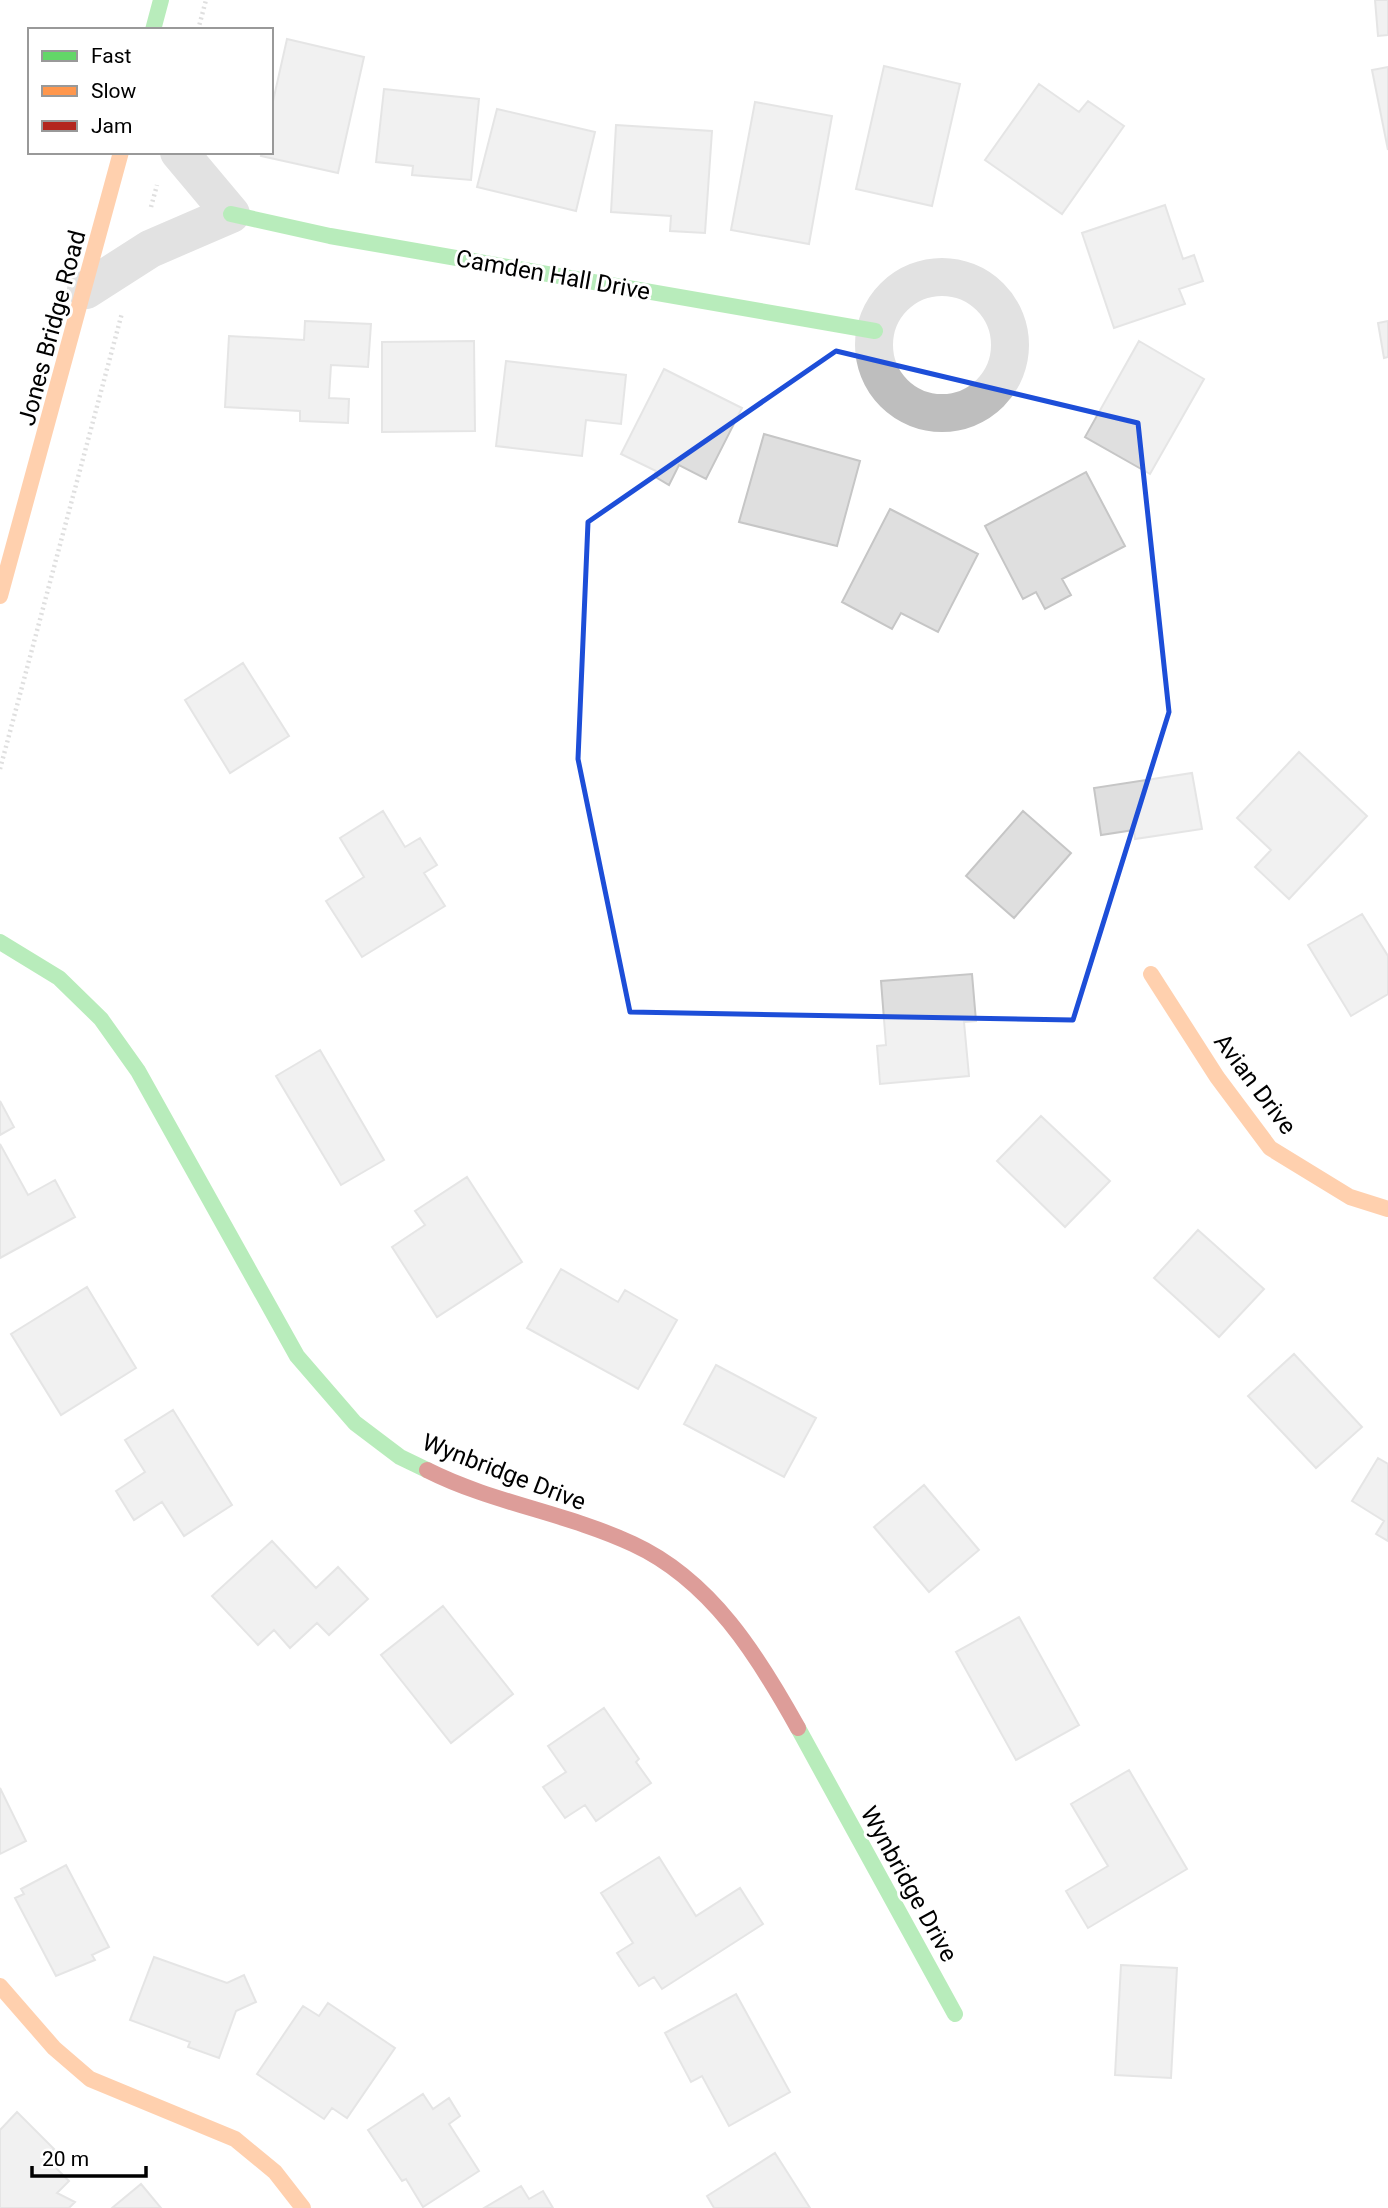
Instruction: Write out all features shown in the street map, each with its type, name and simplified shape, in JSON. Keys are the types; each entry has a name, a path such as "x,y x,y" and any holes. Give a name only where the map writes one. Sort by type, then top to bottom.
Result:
{"street":[{"path":"154,28 161,0"},
{"name":"Jones Bridge Road","path":"0,596 86,290 120,154"},
{"path":"86,290 137,257 231,214 170,163"},
{"name":"Camden Hall Drive","path":"231,214 330,236 875,331"},
{"name":"Wynbridge Drive","path":"0,942 59,978 101,1019 138,1071 297,1356 355,1423 400,1457 440,1477 634,1544 680,1573 721,1610 767,1672 954,2014"},
{"name":"Avian Drive","path":"1151,974 1216,1077 1270,1147 1350,1197 1388,1209"},
{"path":"0,1986 54,2048 90,2079 235,2139 275,2172 303,2208"}],"path":[{"path":"199,28 206,0"},
{"path":"0,769 137,257 170,163"}],"highlighted area":[{"path":"836,351 1138,423 1169,712 1073,1020 630,1012 578,759 588,522"}],"building":[{"path":"1375,0 1388,0 1388,35 1378,36"},
{"path":"287,39 364,57 338,173 261,156 273,154 273,101"},
{"path":"884,66 960,84 932,206 856,189"},
{"path":"1388,67 1388,150 1372,70"},
{"path":"1039,84 1079,112 1088,101 1124,126 1062,214 985,160"},
{"path":"384,89 479,99 471,180 412,175 413,166 376,162"},
{"path":"755,102 832,116 809,244 731,230"},
{"path":"497,109 595,132 576,211 477,187"},
{"path":"616,125 712,131 705,233 670,231 671,216 611,212"},
{"path":"1165,205 1183,259 1194,255 1203,281 1179,289 1185,304 1114,328 1082,233"},
{"path":"305,321 371,324 368,367 331,365 329,398 349,399 348,423 300,421 300,411 225,407 229,336 304,340"},
{"path":"1388,321 1388,357 1384,358 1378,323"},
{"path":"474,341 475,431 382,432 382,342"},
{"path":"1139,341 1204,379 1150,474 1085,437"},
{"path":"506,361 626,375 621,424 586,420 582,456 496,446"},
{"path":"664,369 742,408 706,479 679,465 669,485 654,476 656,471 621,454"},
{"path":"764,434 860,461 837,546 739,522"},
{"path":"1086,472 1125,546 1062,579 1071,595 1045,609 1036,592 1023,599 985,526"},
{"path":"890,509 978,554 938,632 901,613 892,629 842,602"},
{"path":"243,663 289,736 230,773 185,700"},
{"path":"1299,752 1367,816 1289,899 1255,867 1271,850 1237,818"},
{"path":"1192,773 1202,829 1135,839 1134,830 1101,835 1094,788"},
{"path":"383,811 405,847 420,838 437,865 424,873 445,906 362,957 326,901 364,877 340,838"},
{"path":"1023,811 1071,853 1014,918 966,876"},
{"path":"1362,914 1388,956 1388,994 1351,1016 1308,945"},
{"path":"972,974 976,1021 964,1022 969,1076 880,1084 877,1046 886,1045 881,981"},
{"path":"320,1050 384,1160 341,1185 276,1076"},
{"path":"0,1101 14,1127 0,1135"},
{"path":"1041,1116 1110,1181 1065,1227 997,1161"},
{"path":"0,1144 28,1195 55,1180 75,1217 0,1258"},
{"path":"467,1177 522,1262 437,1317 392,1247 425,1225 415,1211"},
{"path":"1198,1230 1264,1289 1219,1337 1154,1278"},
{"path":"561,1269 618,1302 625,1290 677,1320 638,1389 527,1328"},
{"path":"87,1287 136,1368 61,1415 11,1334"},
{"path":"1294,1354 1362,1427 1316,1468 1248,1396"},
{"path":"716,1365 816,1418 784,1477 684,1424"},
{"path":"173,1410 232,1505 184,1536 162,1502 134,1520 116,1491 145,1472 125,1440"},
{"path":"1378,1458 1388,1464 1388,1541 1376,1534 1384,1521 1352,1501"},
{"path":"924,1485 979,1550 929,1592 874,1527"},
{"path":"272,1541 316,1588 338,1567 368,1599 329,1635 317,1623 290,1648 274,1630 258,1645 212,1596"},
{"path":"443,1606 513,1694 451,1743 381,1655"},
{"path":"1019,1617 1079,1725 1016,1760 956,1652"},
{"path":"604,1708 639,1759 636,1762 651,1783 596,1821 585,1805 565,1818 543,1787 566,1772 548,1746"},
{"path":"1129,1770 1187,1869 1088,1928 1066,1891 1108,1866 1071,1804"},
{"path":"0,1788 26,1841 0,1854"},
{"path":"659,1857 696,1916 740,1888 763,1924 662,1989 654,1977 639,1986 617,1953 633,1943 601,1893"},
{"path":"66,1865 109,1947 92,1955 95,1960 56,1976 15,1898 24,1894 21,1889"},
{"path":"154,1957 227,1983 244,1975 256,2002 236,2011 219,2058 188,2047 190,2042 130,2020"},
{"path":"1121,1965 1177,1968 1171,2078 1115,2075"},
{"path":"736,1994 790,2092 729,2126 702,2076 691,2082 665,2033"},
{"path":"328,2003 395,2048 347,2118 332,2108 324,2119 257,2074 303,2006 319,2016"},
{"path":"423,2094 433,2109 449,2098 460,2116 449,2124 479,2171 423,2207 406,2179 402,2181 368,2130"},
{"path":"17,2112 54,2149 45,2157 69,2181 57,2193 75,2202 69,2208 0,2208 0,2130"},
{"path":"775,2153 810,2208 714,2208 707,2196"},
{"path":"141,2184 161,2208 112,2208"},
{"path":"521,2186 529,2199 543,2191 553,2208 484,2208"}],"traffic: fast":[{"path":"154,28 161,0"},
{"path":"231,214 330,236 875,331"},
{"path":"0,942 59,978 101,1019 138,1071 297,1356 355,1423 400,1457 427,1470"},
{"path":"798,1728 955,2014"}],"traffic: slow":[{"path":"0,596 120,154"},
{"path":"1151,974 1217,1077 1270,1148 1350,1197 1388,1209"},
{"path":"0,1986 54,2048 90,2079 235,2139 275,2172 303,2208"}],"traffic: jam":[{"path":"427,1470 477,1491 608,1533 661,1559 709,1599 730,1623 766,1674 798,1728"}]}
